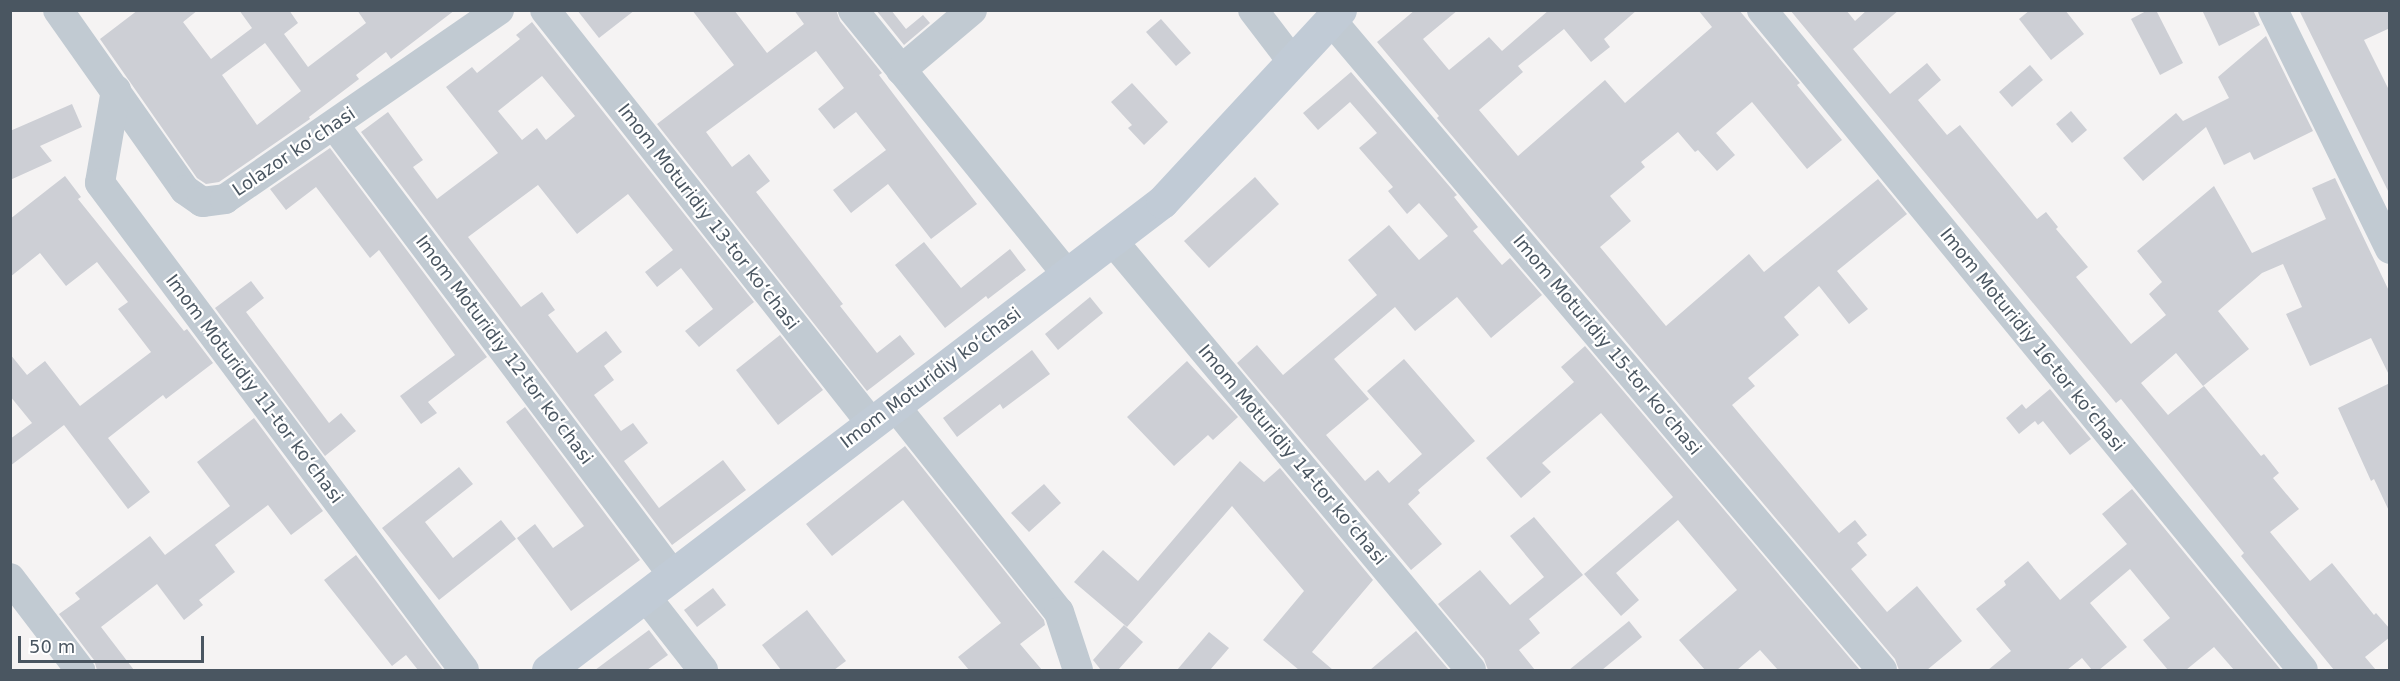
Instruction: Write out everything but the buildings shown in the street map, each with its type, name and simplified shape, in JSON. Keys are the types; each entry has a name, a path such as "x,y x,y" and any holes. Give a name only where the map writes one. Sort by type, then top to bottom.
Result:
{"street":[{"name":"Lolazor ko‘chasi","path":"71,15 116,90 185,190 202,202 225,199 499,10"},
{"name":"Imom Moturidiy 13-tor koʻchasi","path":"545,10 883,414 1059,612 1078,670"},
{"path":"853,10 1067,274"},
{"path":"901,70 972,10"},
{"path":"1253,10 1292,61"},
{"name":"Imom Moturidiy 16-tor koʻchasi","path":"1762,10 2303,670"},
{"path":"2273,10 2390,249"},
{"name":"Imom Moturidiy koʻchasi","path":"548,670 1162,202 1336,15"},
{"name":"Imom Moturidiy 15-tor koʻchasi","path":"1336,15 1882,670"},
{"name":"Imom Moturidiy 11-tor koʻchasi","path":"116,90 100,183 464,670"},
{"name":"Imom Moturidiy 12-tor koʻchasi","path":"334,125 673,575"},
{"name":"Imom Moturidiy 14-tor koʻchasi","path":"1112,240 1472,670"},
{"path":"10,578 80,670"},
{"path":"646,597 703,670"}]}
